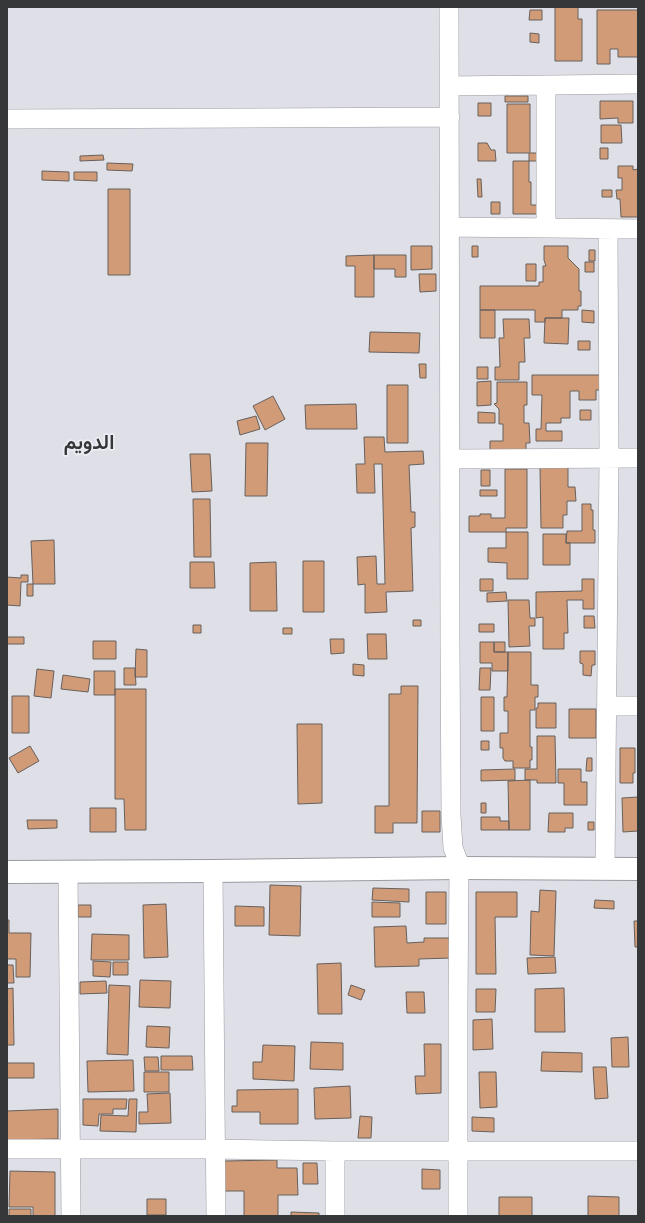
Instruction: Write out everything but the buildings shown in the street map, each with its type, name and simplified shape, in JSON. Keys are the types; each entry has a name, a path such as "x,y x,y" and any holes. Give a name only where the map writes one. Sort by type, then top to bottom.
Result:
{"street":[{"path":"449,7 451,815 453,848 459,861 458,1216"},
{"path":"450,86 638,84"},
{"path":"546,85 546,228"},
{"path":"7,119 450,117"},
{"path":"450,227 638,229"},
{"path":"605,869 609,459 608,229"},
{"path":"450,459 638,458"},
{"path":"607,706 638,706"},
{"path":"7,872 459,868 638,870"},
{"path":"213,871 216,1216"},
{"path":"68,872 71,1216"},
{"path":"7,1149 638,1151"},
{"path":"335,1151 335,1216"}],"district":[{"name":"الدويم","path":"89,442"}]}
